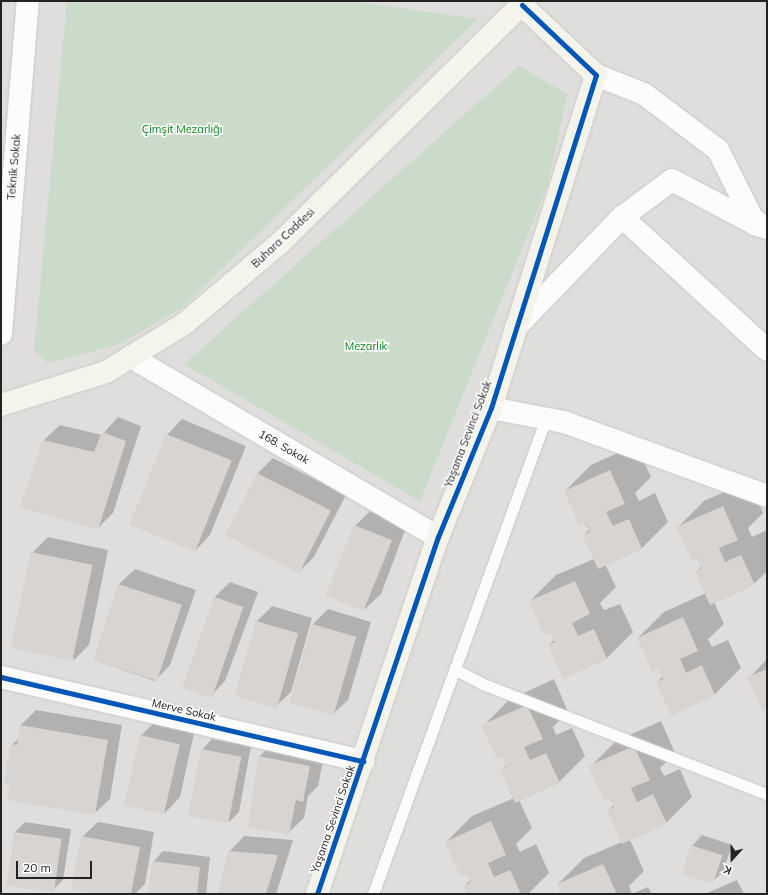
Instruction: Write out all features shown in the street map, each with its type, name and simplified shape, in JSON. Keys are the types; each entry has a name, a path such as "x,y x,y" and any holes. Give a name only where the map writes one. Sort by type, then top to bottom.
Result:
{"street":[{"name":"Teknik Sokak","path":"1,334 28,1"},
{"path":"517,2 596,75 644,94 718,150 763,223"},
{"name":"Buhara Caddesi","path":"1,405 106,372 184,324 280,243 517,2"},
{"name":"Yaşama Sevinci Sokak","path":"317,894 364,761 438,537 491,408 596,75"},
{"path":"516,327 622,217 672,180 763,223"},
{"path":"622,217 767,350"},
{"name":"168. Sokak","path":"130,357 438,537"},
{"path":"491,408 564,422 767,496"},
{"name":"Merve Sokak","path":"1,677 364,761"}],"lane":[{"path":"372,894 546,418"},
{"path":"454,670 483,684 767,794"}],"shaded area":[{"path":"1,1 767,1 767,894 1,894"}],"green space":[{"name":"Çimşit Mezarlığı","path":"67,1 351,1 478,19 183,307 120,344 48,363 34,350"},
{"name":"Mezarlık","path":"519,66 567,94 548,184 420,501 184,364"}],"building":[{"path":"102,432 126,441 98,530 20,507 43,440 94,452"},
{"path":"166,434 232,461 195,551 129,525"},
{"path":"610,470 625,504 606,512 613,526 629,519 642,549 598,569 582,535 590,532 585,522 579,525 564,491"},
{"path":"257,473 331,511 299,573 225,535"},
{"path":"723,506 738,540 719,548 725,562 741,555 755,585 710,605 695,571 702,568 698,558 692,561 676,527"},
{"path":"354,525 392,540 364,611 326,595"},
{"path":"31,552 93,565 72,661 11,648"},
{"path":"575,581 590,614 572,623 578,636 594,629 607,659 563,679 548,645 555,642 550,632 544,635 529,601"},
{"path":"118,584 182,605 157,681 93,660"},
{"path":"214,597 243,607 212,698 183,688"},
{"path":"683,617 698,651 680,659 686,673 702,665 715,695 671,716 656,682 663,679 658,669 652,672 637,638"},
{"path":"256,621 298,633 277,708 235,696"},
{"path":"312,624 356,637 334,716 289,703"},
{"path":"767,669 767,709 763,711 747,677"},
{"path":"527,705 543,739 524,747 530,760 546,753 560,783 515,803 500,769 507,766 503,757 497,759 481,725"},
{"path":"20,725 108,740 95,815 7,800 10,785 4,784 11,744 17,745"},
{"path":"140,735 180,744 164,814 124,805"},
{"path":"634,746 650,780 631,788 637,802 653,794 667,824 622,844 607,811 614,807 610,798 604,800 588,766"},
{"path":"201,749 241,757 228,824 188,816"},
{"path":"258,756 310,766 303,802 296,800 289,834 248,828"},
{"path":"491,821 506,855 488,863 494,877 510,870 521,894 467,894 463,886 470,883 466,873 460,876 445,842"},
{"path":"14,832 62,839 54,892 6,885"},
{"path":"81,836 140,847 131,894 95,894 71,889"},
{"path":"691,845 722,855 713,884 682,874"},
{"path":"228,851 278,855 266,894 218,894"},
{"path":"152,861 200,867 197,894 148,894"},
{"path":"603,864 617,894 561,894 557,884"}],"cycle path":[{"path":"317,894 438,537 491,408 596,75 522,5"},
{"path":"1,677 363,761"}]}
